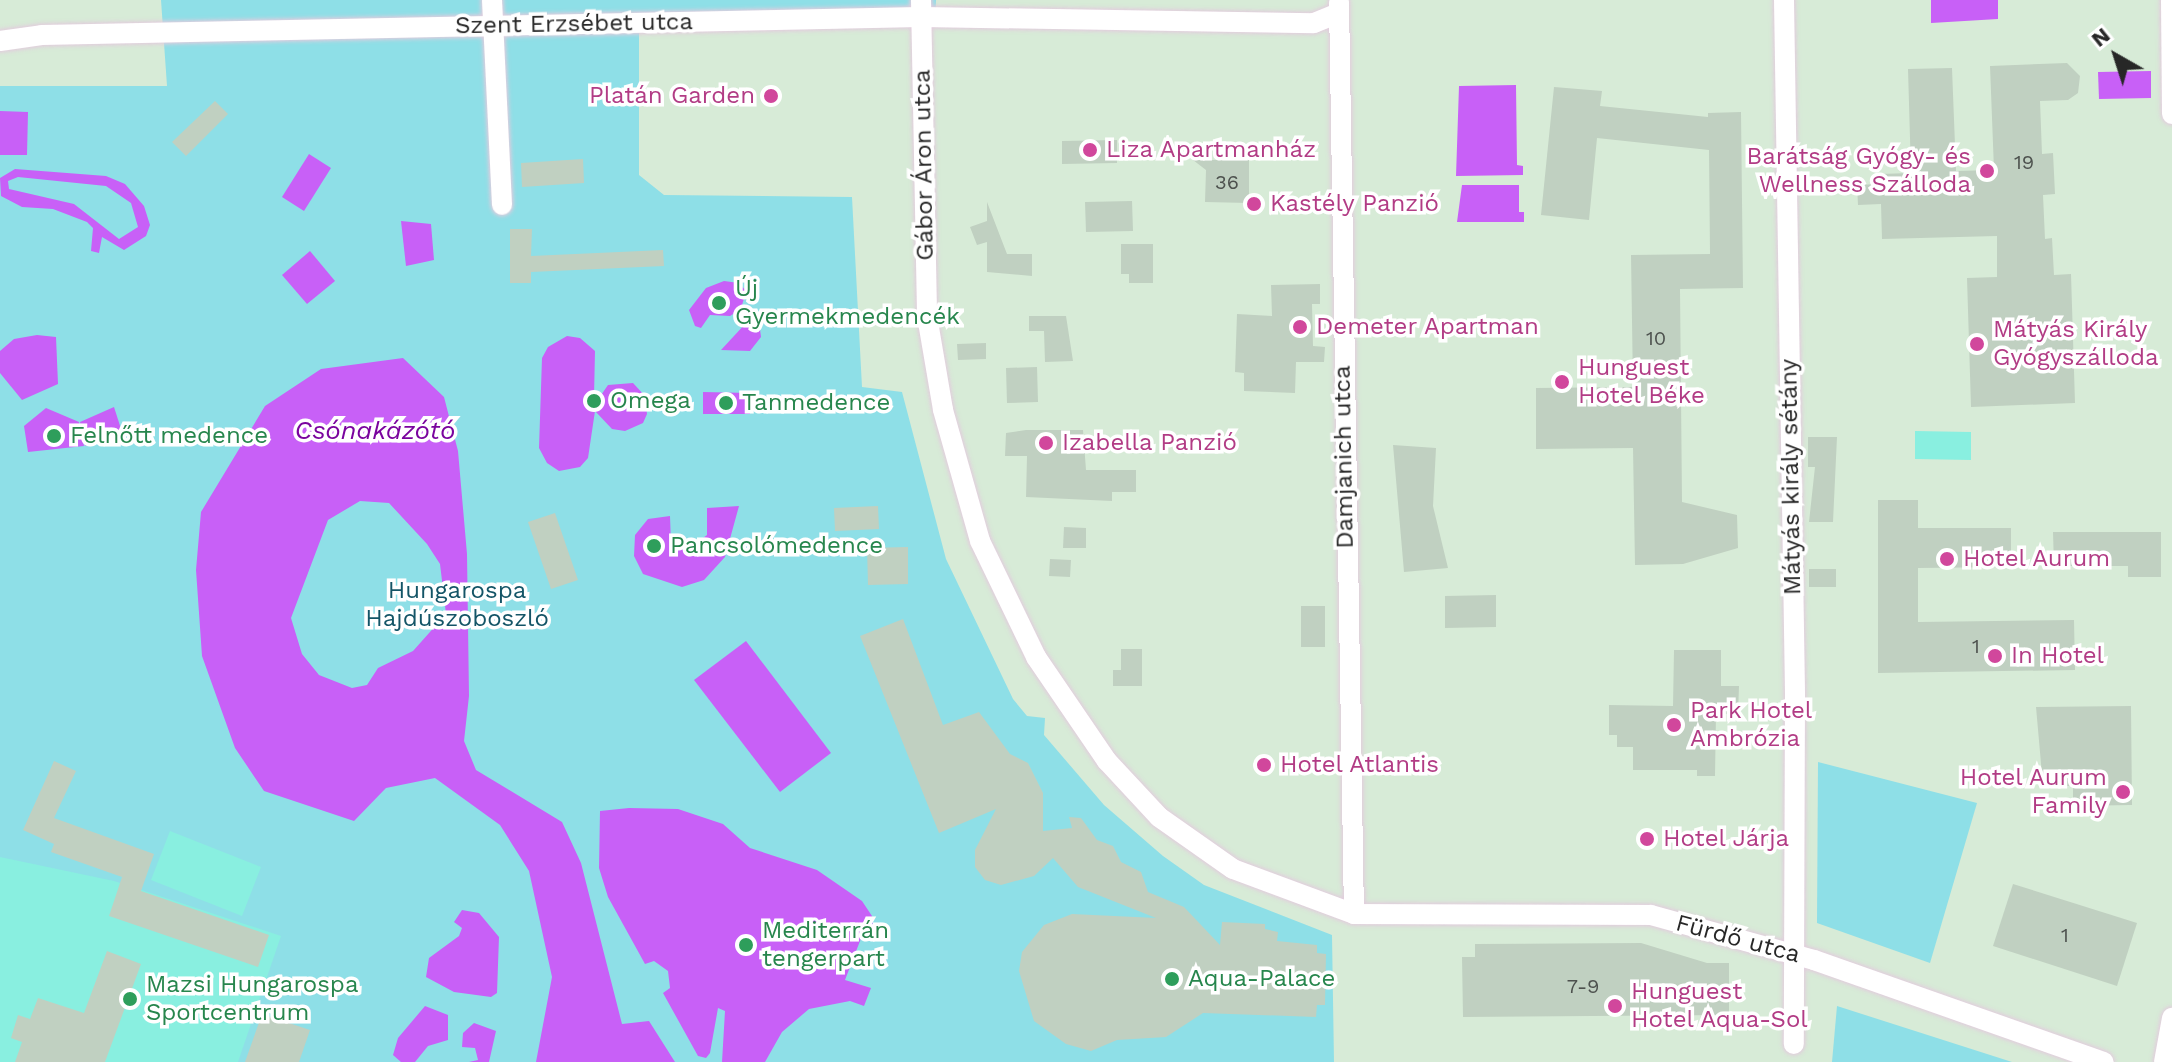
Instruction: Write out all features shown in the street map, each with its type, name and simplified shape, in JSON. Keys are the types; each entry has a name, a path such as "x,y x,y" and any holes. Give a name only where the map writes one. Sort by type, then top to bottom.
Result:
{"street":[{"path":"492,0 502,205"},
{"name":"Mátyás király sétány","path":"1784,0 1794,1044"},
{"path":"2171,0 2172,114"},
{"name":"Szent Erzsébet utca","path":"0,41 42,35 492,25 921,9 1314,23 1339,7"},
{"name":"Damjanich utca","path":"1339,7 1354,914"},
{"name":"Gábor Áron utca","path":"921,9 927,316 943,410 980,541 1036,657 1107,761 1159,817 1233,869 1354,914"},
{"name":"Fürdő utca","path":"1354,914 1627,911 1795,954 2104,1062"},
{"path":"2164,1062 2172,1018"}],"green space":[{"name":"Hungarospa Hajdúszoboszló","path":"161,0 936,0 935,21 639,22 639,175 664,195 852,197 862,387 902,392 946,559 1013,699 1027,716 1045,718 1044,735 1104,805 1163,856 1204,885 1332,935 1334,1062 0,1062 0,86 167,86"},
{"path":"1818,762 1977,803 1930,963 1817,923"},
{"path":"1837,1006 2012,1062 1832,1062"}],"shaded area":[{"path":"1915,431 1971,432 1971,460 1915,459"},
{"path":"170,831 261,867 242,916 151,880"},
{"name":"Mazsi Hungarospa Sportcentrum","path":"0,857 114,881 281,936 238,1062 0,1062"}],"water":[{"path":"1931,0 1998,0 1998,19 1931,23"},
{"path":"2151,71 2151,98 2099,99 2098,72"},
{"path":"1516,85 1517,165 1523,166 1523,175 1456,176 1459,86"},
{"path":"0,111 28,112 27,155 0,155"},
{"path":"309,154 331,168 304,211 282,197"},
{"path":"15,169 106,176 125,184 144,206 150,225 146,236 124,250 102,237 99,253 91,251 93,228 87,222 53,209 22,207 1,196 0,178","holes":["18,177 106,186 131,203 138,227 119,239 74,204 9,189 8,181"]},
{"path":"1462,185 1519,185 1519,212 1524,212 1524,222 1457,222"},
{"path":"401,221 431,224 434,260 406,266"},
{"path":"310,251 335,281 307,304 282,275"},
{"name":"Új Gyermekmedencék","path":"724,281 739,283 746,291 741,309 730,316 710,315 701,328 695,326 689,310 706,288"},
{"name":"Új Gyermekmedencék","path":"759,322 761,337 750,351 721,350 746,323"},
{"path":"37,335 56,337 58,384 22,400 0,373 0,351 14,339"},
{"name":"Omega","path":"567,336 580,338 595,351 594,397 599,398 608,385 633,383 645,396 647,414 643,423 625,431 612,429 595,411 588,458 580,467 559,471 547,463 539,448 542,358 548,347"},
{"name":"Csónakázótó","path":"403,358 444,397 458,451 467,554 469,696 464,741 476,770 562,822 581,863 622,1024 649,1021 675,1062 536,1062 552,977 529,871 500,825 435,778 386,788 354,821 264,791 235,748 202,656 196,570 201,512 265,406 321,369","holes":["360,501 389,503 427,544 440,564 446,614 413,651 378,668 367,685 352,688 319,675 302,654 291,618 328,520"]},
{"name":"Tanmedence","path":"703,392 750,393 750,414 703,414"},
{"path":"114,407 122,432 108,442 85,446 80,422"},
{"name":"Felnőtt medence","path":"46,408 79,422 84,446 28,452 24,426"},
{"name":"Pancsolómedence","path":"739,506 725,557 704,580 682,587 643,574 634,556 635,535 648,519 670,516 671,544 686,551 707,535 707,508"},
{"path":"746,641 831,753 780,792 694,680"},
{"name":"Mediterrán tengerpart","path":"678,809 723,824 750,848 817,870 862,901 872,916 873,929 865,928 845,980 871,988 864,1006 850,1001 809,1009 782,1032 765,1062 722,1062 725,1011 718,1008 710,1053 706,1058 698,1056 663,993 670,988 668,971 654,961 645,964 608,897 599,868 600,811"},
{"path":"462,910 479,913 499,937 497,993 491,997 454,992 426,977 429,958 459,936 462,928 454,922"},
{"path":"425,1006 448,1015 448,1040 428,1046 415,1062 401,1062 393,1055 398,1038"},
{"path":"474,1023 496,1031 489,1062 469,1062 478,1060 475,1048 462,1047 463,1033"}],"building":[{"path":"2067,63 2080,76 2078,93 2068,100 2040,101 2042,154 2053,153 2055,194 2043,195 2045,239 2052,238 2054,275 2071,274 2075,403 1971,407 1967,278 1997,277 1997,236 1882,239 1881,204 1858,205 1857,185 1880,184 1880,174 1911,173 1908,69 1952,68 1956,171 1994,170 1990,66"},
{"path":"1554,87 1602,91 1600,106 1708,117 1708,113 1741,112 1743,288 1680,289 1682,502 1737,515 1738,548 1683,564 1635,565 1633,448 1536,449 1536,388 1633,387 1631,255 1710,254 1709,150 1597,138 1589,220 1541,215"},
{"path":"215,101 228,114 186,156 172,142"},
{"path":"1117,140 1117,163 1062,164 1062,141"},
{"path":"583,159 584,183 522,187 521,163"},
{"path":"1193,160 1249,160 1249,203 1205,202 1206,170"},
{"path":"1132,201 1133,231 1086,232 1085,202"},
{"path":"987,202 1007,254 1032,254 1032,276 987,272 987,242 977,245 970,227 987,221"},
{"path":"510,229 532,229 531,256 663,250 664,266 531,272 531,283 510,283"},
{"path":"1121,244 1153,244 1153,283 1129,283 1129,274 1121,274"},
{"path":"1320,284 1320,304 1312,304 1313,346 1325,347 1324,362 1296,362 1295,393 1244,391 1244,373 1235,372 1237,314 1272,316 1271,285"},
{"path":"1029,316 1066,316 1073,361 1045,362 1044,331 1029,331"},
{"path":"986,343 986,359 958,360 957,344"},
{"path":"1037,367 1038,402 1007,403 1006,368"},
{"path":"1083,430 1086,470 1136,470 1136,492 1112,492 1112,501 1026,497 1027,456 1005,456 1006,433"},
{"path":"1808,437 1837,437 1833,522 1809,522 1815,467 1808,467"},
{"path":"1393,445 1436,448 1433,506 1448,568 1404,572"},
{"path":"1878,500 1918,500 1918,528 2011,528 2011,567 1918,568 1918,622 2074,620 2075,670 1878,673"},
{"path":"878,506 879,529 835,531 834,508"},
{"path":"555,513 578,580 551,589 528,522"},
{"path":"1064,527 1086,528 1086,548 1063,548"},
{"path":"2053,532 2161,532 2161,577 2128,577 2128,566 2054,566"},
{"path":"908,547 908,584 868,585 867,548"},
{"path":"1050,559 1071,560 1070,577 1049,576"},
{"path":"1809,569 1836,569 1836,587 1809,587"},
{"path":"1496,595 1496,627 1445,628 1445,596"},
{"path":"1301,606 1325,606 1325,647 1301,647"},
{"path":"903,619 943,725 979,712 1010,754 1028,763 1043,793 1043,831 1072,828 1069,817 1081,818 1097,840 1113,846 1121,862 1141,872 1148,892 1184,907 1220,945 1222,922 1265,924 1265,929 1278,932 1277,941 1317,945 1317,953 1326,954 1325,1005 1317,1005 1316,1017 1203,1013 1166,1037 1117,1040 1091,1051 1066,1044 1034,1021 1019,971 1022,952 1044,925 1072,914 1156,918 1078,887 1053,858 1034,876 1001,885 985,880 975,867 975,850 996,809 939,833 860,636"},
{"path":"1121,649 1142,649 1142,686 1113,686 1113,670 1121,670"},
{"path":"1674,650 1721,650 1721,686 1739,686 1738,714 1716,714 1715,776 1697,776 1697,770 1633,770 1633,747 1617,747 1617,735 1609,735 1609,705 1673,706"},
{"path":"2131,706 2132,805 2073,806 2073,786 2043,786 2036,707"},
{"path":"54,761 76,771 54,818 154,854 141,891 269,935 258,967 109,916 122,877 51,852 54,844 23,830"},
{"path":"2013,884 2137,923 2117,986 1993,946"},
{"path":"1641,943 1707,963 1729,963 1729,1015 1463,1017 1462,957 1475,957 1475,944"},
{"path":"107,951 141,964 105,1062 15,1062 22,1042 11,1038 18,1015 30,1019 38,998 84,1013"},
{"path":"262,1014 310,1030 299,1062 245,1062"}],"place":[{"name":"Platán Garden","path":"771,96"},
{"name":"Liza Apartmanház","path":"1090,150"},
{"name":"Barátság Gyógy- és Wellness Szálloda","path":"1987,171"},
{"name":"Kastély Panzió","path":"1254,204"},
{"name":"Új Gyermekmedencék","path":"719,303"},
{"name":"Demeter Apartman","path":"1300,327"},
{"name":"Mátyás Király Gyógyszálloda","path":"1977,344"},
{"name":"Hunguest Hotel Béke","path":"1562,382"},
{"name":"Omega","path":"594,401"},
{"name":"Tanmedence","path":"726,403"},
{"name":"Felnőtt medence","path":"54,436"},
{"name":"Izabella Panzió","path":"1046,443"},
{"name":"Pancsolómedence","path":"654,546"},
{"name":"Hotel Aurum","path":"1947,559"},
{"name":"In Hotel","path":"1995,656"},
{"name":"Park Hotel Ambrózia","path":"1674,725"},
{"name":"Hotel Atlantis","path":"1264,765"},
{"name":"Hotel Aurum Family","path":"2123,792"},
{"name":"Hotel Járja","path":"1647,839"},
{"name":"Mediterrán tengerpart","path":"746,945"},
{"name":"Aqua-Palace","path":"1172,979"},
{"name":"Mazsi Hungarospa Sportcentrum","path":"130,999"},
{"name":"Hunguest Hotel Aqua-Sol","path":"1615,1006"}]}
